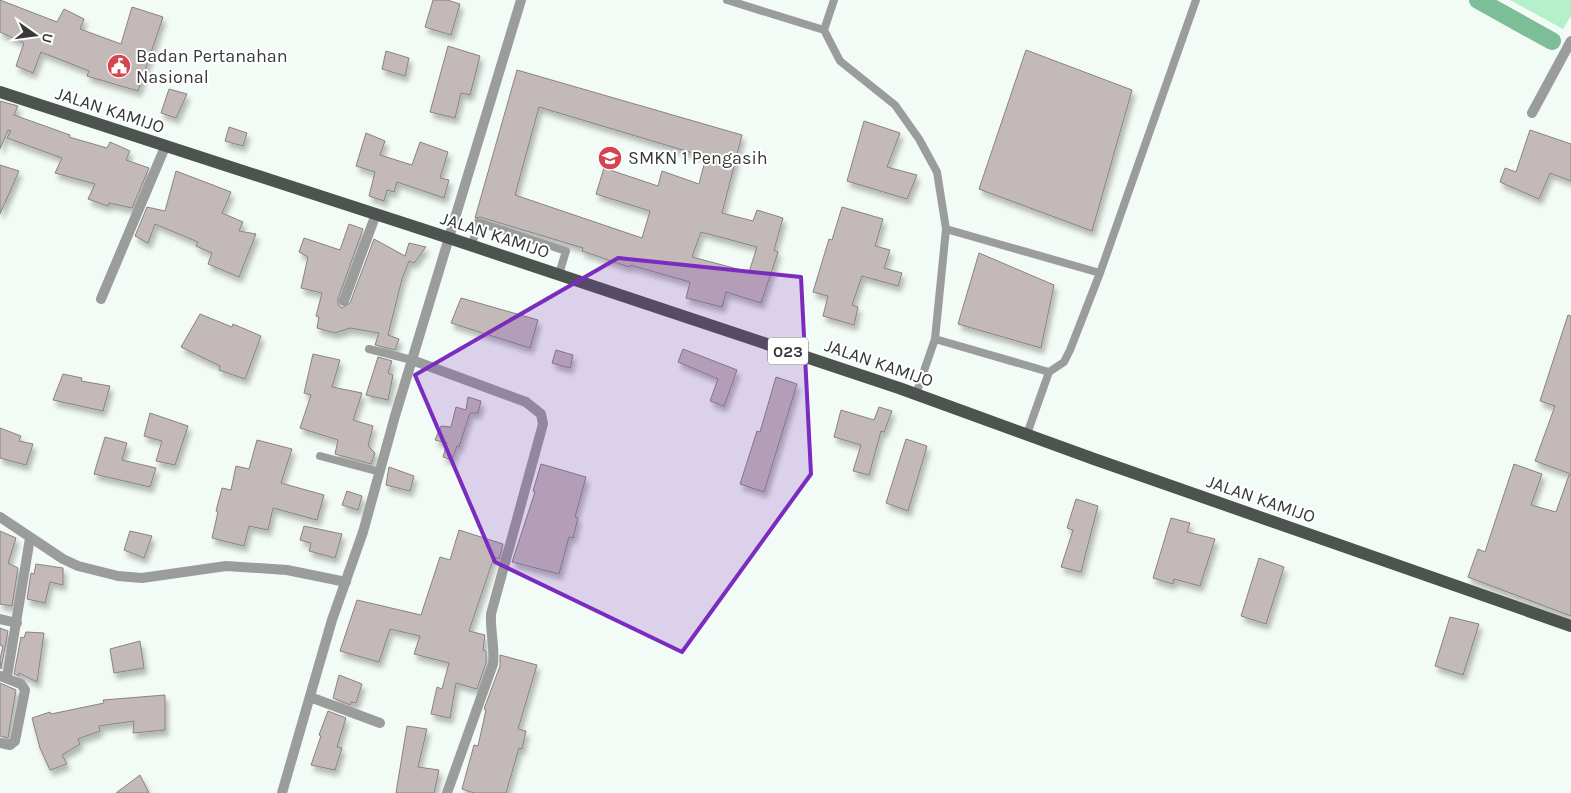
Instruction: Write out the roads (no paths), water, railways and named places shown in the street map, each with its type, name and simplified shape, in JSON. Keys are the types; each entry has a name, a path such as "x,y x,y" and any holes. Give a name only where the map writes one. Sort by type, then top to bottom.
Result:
{"main road":[{"name":"JALAN KAMIJO","path":"0,92 559,274 916,394 1571,626"}],"street":[{"path":"282,793 310,697 363,532 412,360 521,0"},
{"path":"1532,113 1571,42"},
{"path":"101,299 165,147"},
{"path":"344,301 376,214"},
{"path":"412,360 526,402 541,414 543,424 491,614 490,626 494,648 493,664 446,793"},
{"path":"0,518 63,559 78,566 118,576 142,578 226,566 287,570 346,582"},
{"path":"0,743 10,745 15,741 25,690 21,684 4,677 17,623 30,538"},
{"path":"0,619 17,623"},
{"path":"310,697 380,723"}],"lane":[{"path":"727,0 824,30 840,61 895,105 919,139 937,172 946,229 935,339 916,394"},
{"path":"824,30 834,0"},
{"path":"935,339 1049,372 1059,367 1067,356 1100,273 1196,0"},
{"path":"472,246 478,222 517,234 566,251 559,274"},
{"path":"946,229 1100,273"},
{"path":"369,349 412,360"},
{"path":"1027,434 1049,372"},
{"path":"320,456 380,472"}],"waterway":[{"path":"1478,0 1552,41"}],"place":[{"name":"Badan Pertanahan Nasional","path":"119,66"},
{"name":"SMKN 1 Pengasih","path":"610,158"}]}
